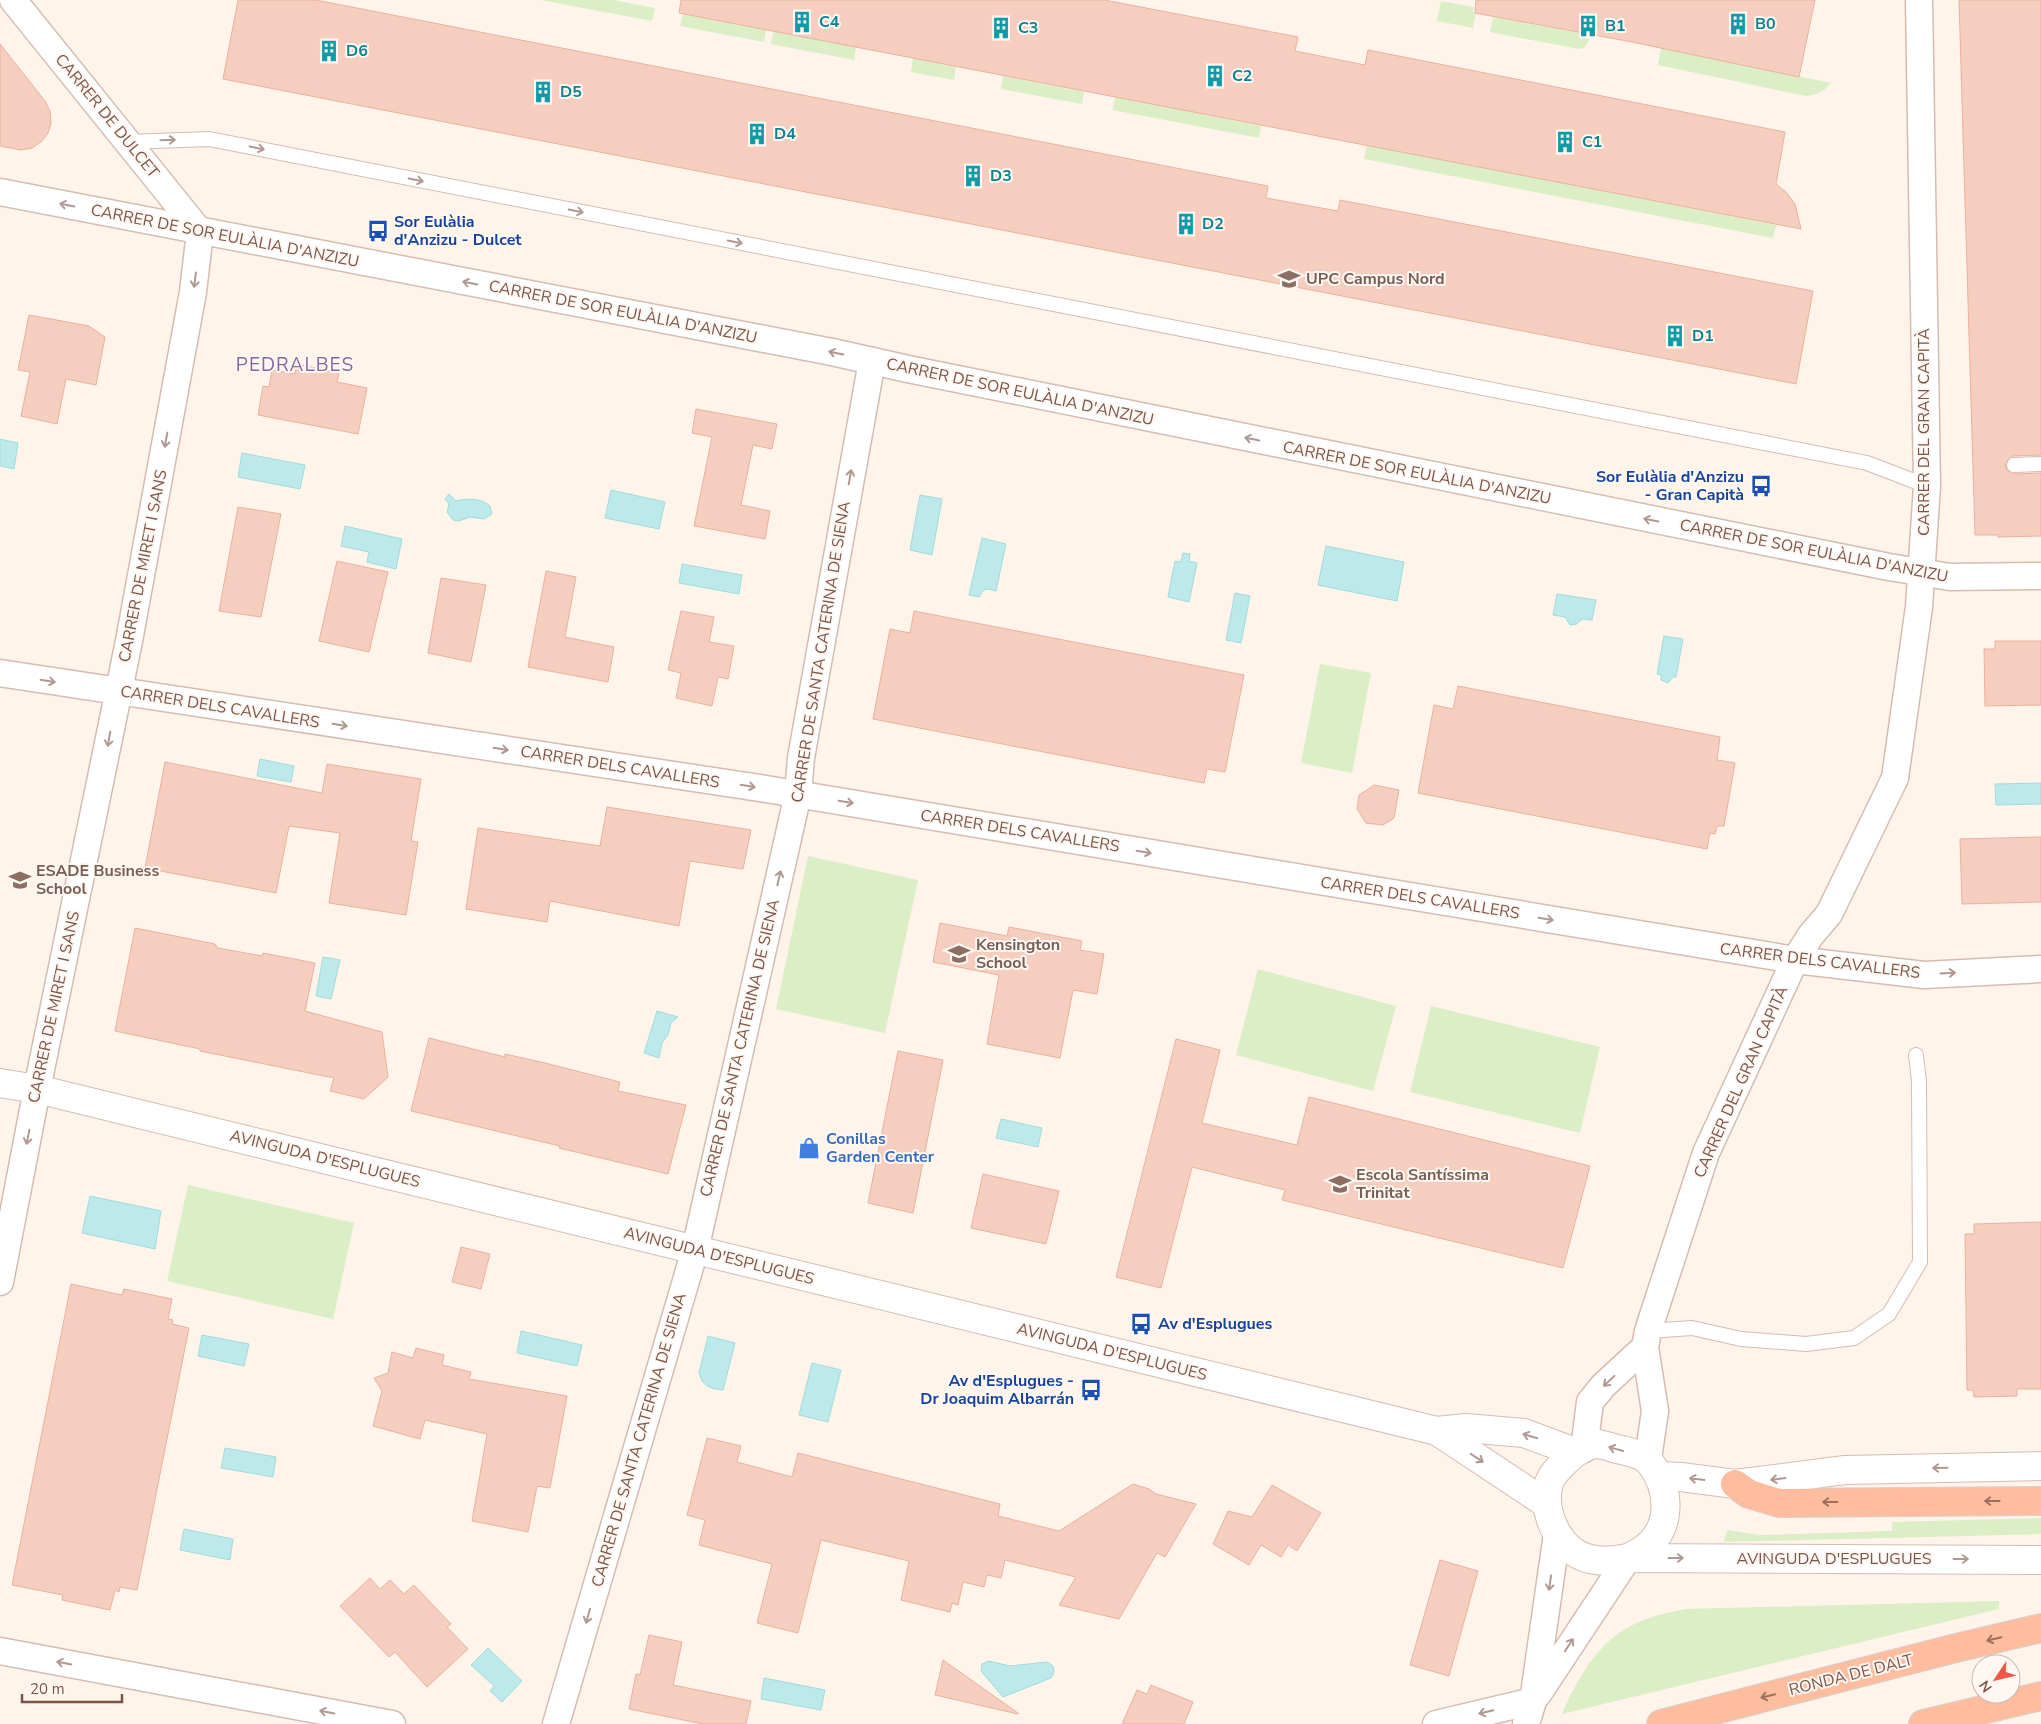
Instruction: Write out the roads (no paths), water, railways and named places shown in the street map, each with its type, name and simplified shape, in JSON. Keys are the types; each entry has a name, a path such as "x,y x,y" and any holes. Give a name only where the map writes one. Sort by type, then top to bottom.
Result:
{"highway":[{"path":"1735,1484 1749,1494 1779,1503 2041,1500"},
{"name":"RONDA DE DALT","path":"1661,1724 2041,1628"},
{"path":"1923,1724 2041,1697"},
{"path":"1963,1724 2041,1697"}],"street":[{"name":"CARRER DE DULCET","path":"13,0 200,232"},
{"name":"CARRER DEL GRAN CAPITÀ","path":"1580,1450 1590,1402 1646,1339 1706,1153 1795,960 1829,914 1895,778 1922,574 1927,486 1919,0"},
{"name":"CARRER DE SOR EULÀLIA D'ANZIZU","path":"0,192 872,361 1922,574 1950,577 2041,576"},
{"name":"CARRER DE MIRET I SANS","path":"0,1282 37,1089 110,738 114,706 119,692 193,292 200,232"},
{"name":"CARRER DE SANTA CATERINA DE SIENA","path":"556,1724 694,1250 798,794 801,758 872,361"},
{"name":"CARRER DELS CAVALLERS","path":"0,673 798,794 1795,960 1924,975 2041,969"},
{"name":"AVINGUDA D'ESPLUGUES","path":"0,1083 37,1089 1437,1432 1547,1504"},
{"name":"CARRER DEL GRAN CAPITÀ","path":"1646,1339 1655,1411 1654,1468"},
{"name":"AVINGUDA D'ESPLUGUES","path":"1437,1432 1466,1428 1524,1433 1580,1450"},
{"name":"AVINGUDA D'ESPLUGUES","path":"2041,1466 1845,1470 1735,1484 1681,1477 1597,1444 1580,1450 1558,1468 1550,1482 1547,1504 1557,1534 1570,1549 1588,1559 1608,1562 1628,1558 2041,1560"},
{"name":"AVINGUDA D'ESPLUGUES","path":"1628,1558 1645,1548 1658,1533 1665,1512 1666,1495 1654,1468"},
{"path":"1529,1712 1557,1534"},
{"path":"1436,1724 1529,1712 1628,1558"},
{"path":"0,1651 392,1724"}],"lane":[{"path":"128,142 209,139 1867,463 1927,486"},
{"path":"2014,465 2041,464"},
{"path":"1646,1339 1692,1328 1741,1339 1806,1344 1854,1338 1889,1314 1920,1262 1916,1055"}],"water":[{"path":"0,439 18,443 14,469 0,466"},
{"path":"242,453 305,465 300,489 238,477"},
{"path":"611,490 665,502 659,529 605,518"},
{"path":"449,494 456,501 470,499 483,501 490,506 492,514 484,519 470,517 459,521 453,520 447,512 449,504 445,499"},
{"path":"920,495 942,499 932,555 910,550"},
{"path":"345,526 402,539 396,569 367,562 369,552 341,546"},
{"path":"982,538 1006,544 996,591 983,590 979,597 969,595"},
{"path":"1326,546 1404,562 1397,601 1318,585"},
{"path":"1183,553 1190,554 1189,561 1197,563 1189,602 1168,597 1175,561 1181,562"},
{"path":"682,564 742,575 739,594 679,583"},
{"path":"1235,593 1250,596 1241,643 1226,640"},
{"path":"1557,594 1596,600 1592,620 1582,619 1577,624 1570,625 1565,617 1553,615"},
{"path":"1664,636 1683,639 1676,677 1673,677 1668,683 1661,680 1661,675 1657,674"},
{"path":"260,759 294,766 291,782 257,776"},
{"path":"2041,783 2041,804 1996,805 1995,784"},
{"path":"323,957 340,960 331,999 316,996"},
{"path":"657,1011 678,1017 671,1023 668,1035 662,1043 659,1058 644,1053"},
{"path":"1001,1119 1042,1128 1038,1147 996,1138"},
{"path":"90,1196 161,1211 155,1249 82,1233"},
{"path":"521,1331 582,1345 577,1366 517,1353"},
{"path":"202,1335 249,1344 244,1366 198,1356"},
{"path":"708,1336 735,1343 723,1390 714,1389 704,1384 699,1373"},
{"path":"812,1363 841,1370 828,1422 799,1415"},
{"path":"225,1448 276,1457 273,1477 221,1468"},
{"path":"184,1529 233,1539 230,1560 180,1550"},
{"path":"488,1648 522,1681 502,1702 490,1691 494,1686 471,1665"},
{"path":"989,1661 1010,1666 1047,1662 1053,1666 1054,1672 1051,1678 1003,1697 981,1671 982,1664"},
{"path":"764,1678 825,1690 821,1710 761,1699"}],"place":[{"name":"C4","path":"802,22"},
{"name":"B0","path":"1738,24"},
{"name":"B1","path":"1588,26"},
{"name":"C3","path":"1001,28"},
{"name":"D6","path":"329,51"},
{"name":"C2","path":"1215,76"},
{"name":"D5","path":"543,92"},
{"name":"D4","path":"757,134"},
{"name":"C1","path":"1565,142"},
{"name":"D3","path":"973,176"},
{"name":"D2","path":"1186,224"},
{"name":"Sor Eulàlia d'Anzizu - Dulcet","path":"378,231"},
{"name":"UPC Campus Nord","path":"1289,279"},
{"name":"D1","path":"1675,336"},
{"name":"Sor Eulàlia d'Anzizu - Gran Capità","path":"1761,486"},
{"name":"ESADE Business School","path":"20,880"},
{"name":"Kensington School","path":"959,954"},
{"name":"Conillas Garden Center","path":"809,1148"},
{"name":"Escola Santíssima Trinitat","path":"1340,1184"},
{"name":"Av d'Esplugues","path":"1141,1324"},
{"name":"Av d'Esplugues - Dr Joaquim Albarrán","path":"1091,1390"}],"district":[{"name":"PEDRALBES","path":"295,365"}]}
